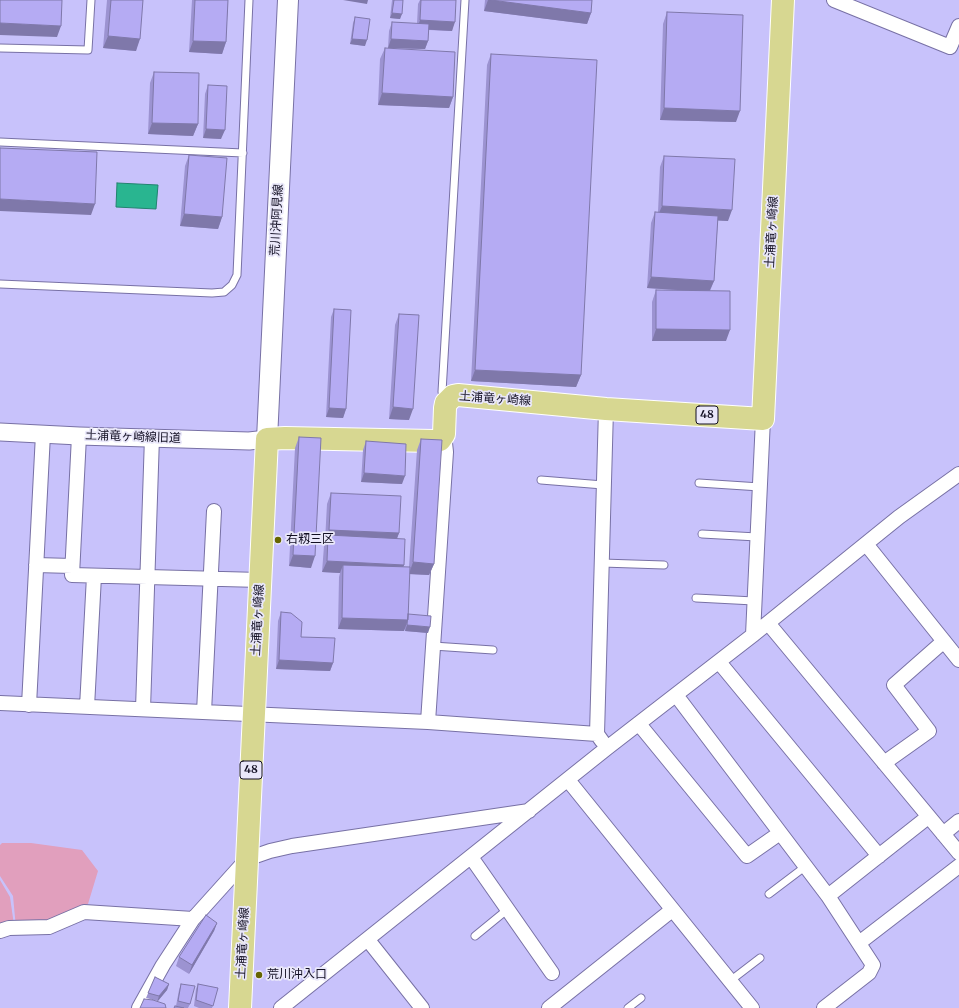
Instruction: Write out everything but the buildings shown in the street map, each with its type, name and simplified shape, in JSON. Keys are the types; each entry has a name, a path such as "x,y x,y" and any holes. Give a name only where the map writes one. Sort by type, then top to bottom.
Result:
{"main road":[{"name":"荒川沖阿見線","path":"267,439 288,0"},
{"name":"土浦竜ヶ崎線","path":"444,434 444,408 449,400 458,394 606,409 763,419 783,0"},
{"path":"267,439 285,438 433,441 440,440 444,434"},
{"name":"土浦竜ヶ崎線","path":"240,1008 267,439"}],"street":[{"path":"834,0 950,47 959,26"},
{"path":"606,409 597,734 607,748"},
{"path":"753,635 763,419"},
{"name":"土浦竜ヶ崎線旧道","path":"0,432 249,441 267,439"},
{"path":"30,705 43,434"},
{"path":"428,722 446,452 444,434"},
{"path":"79,436 72,575 260,580"},
{"path":"144,709 152,437"},
{"path":"281,1008 530,811 607,748 753,635 899,517 959,474"},
{"path":"204,712 214,511"},
{"path":"866,544 959,660"},
{"path":"36,564 72,566"},
{"path":"87,707 94,576"},
{"path":"768,623 959,853"},
{"path":"884,763 929,731 894,685 944,641"},
{"path":"719,662 879,856"},
{"path":"676,696 828,896 873,965 869,973 824,1008"},
{"path":"0,703 428,722 597,734"},
{"path":"639,724 747,856 780,833"},
{"path":"568,780 752,1008"},
{"path":"139,1008 163,965 193,919 247,859 270,851 292,846 530,811"},
{"path":"828,896 928,817"},
{"path":"943,834 959,821"},
{"path":"471,857 552,973"},
{"path":"859,943 959,866"},
{"path":"549,1008 672,910"},
{"path":"0,931 9,928 49,927 84,912 193,919"},
{"path":"368,940 422,1008"}],"lane":[{"path":"0,48 88,50 91,0"},
{"path":"0,284 212,293 224,292 232,285 237,275 249,0"},
{"path":"449,400 442,392 465,0"},
{"path":"0,142 243,153"},
{"path":"541,480 604,485"},
{"path":"699,483 760,487"},
{"path":"702,534 757,537"},
{"path":"602,563 664,565"},
{"path":"696,598 754,601"},
{"path":"433,646 493,650"},
{"path":"769,894 806,866"},
{"path":"475,936 508,909"},
{"path":"730,981 760,958"},
{"path":"628,1008 641,998"}],"shaded area":[{"path":"117,183 158,185 156,209 116,207"},
{"path":"2,843 31,843 82,850 98,871 88,904 49,927 16,928 13,896 0,876 0,845"},
{"path":"0,880 10,897 14,925 0,929"}],"place":[{"name":"右籾三区","path":"278,540"},
{"name":"荒川沖入口","path":"259,975"}]}
